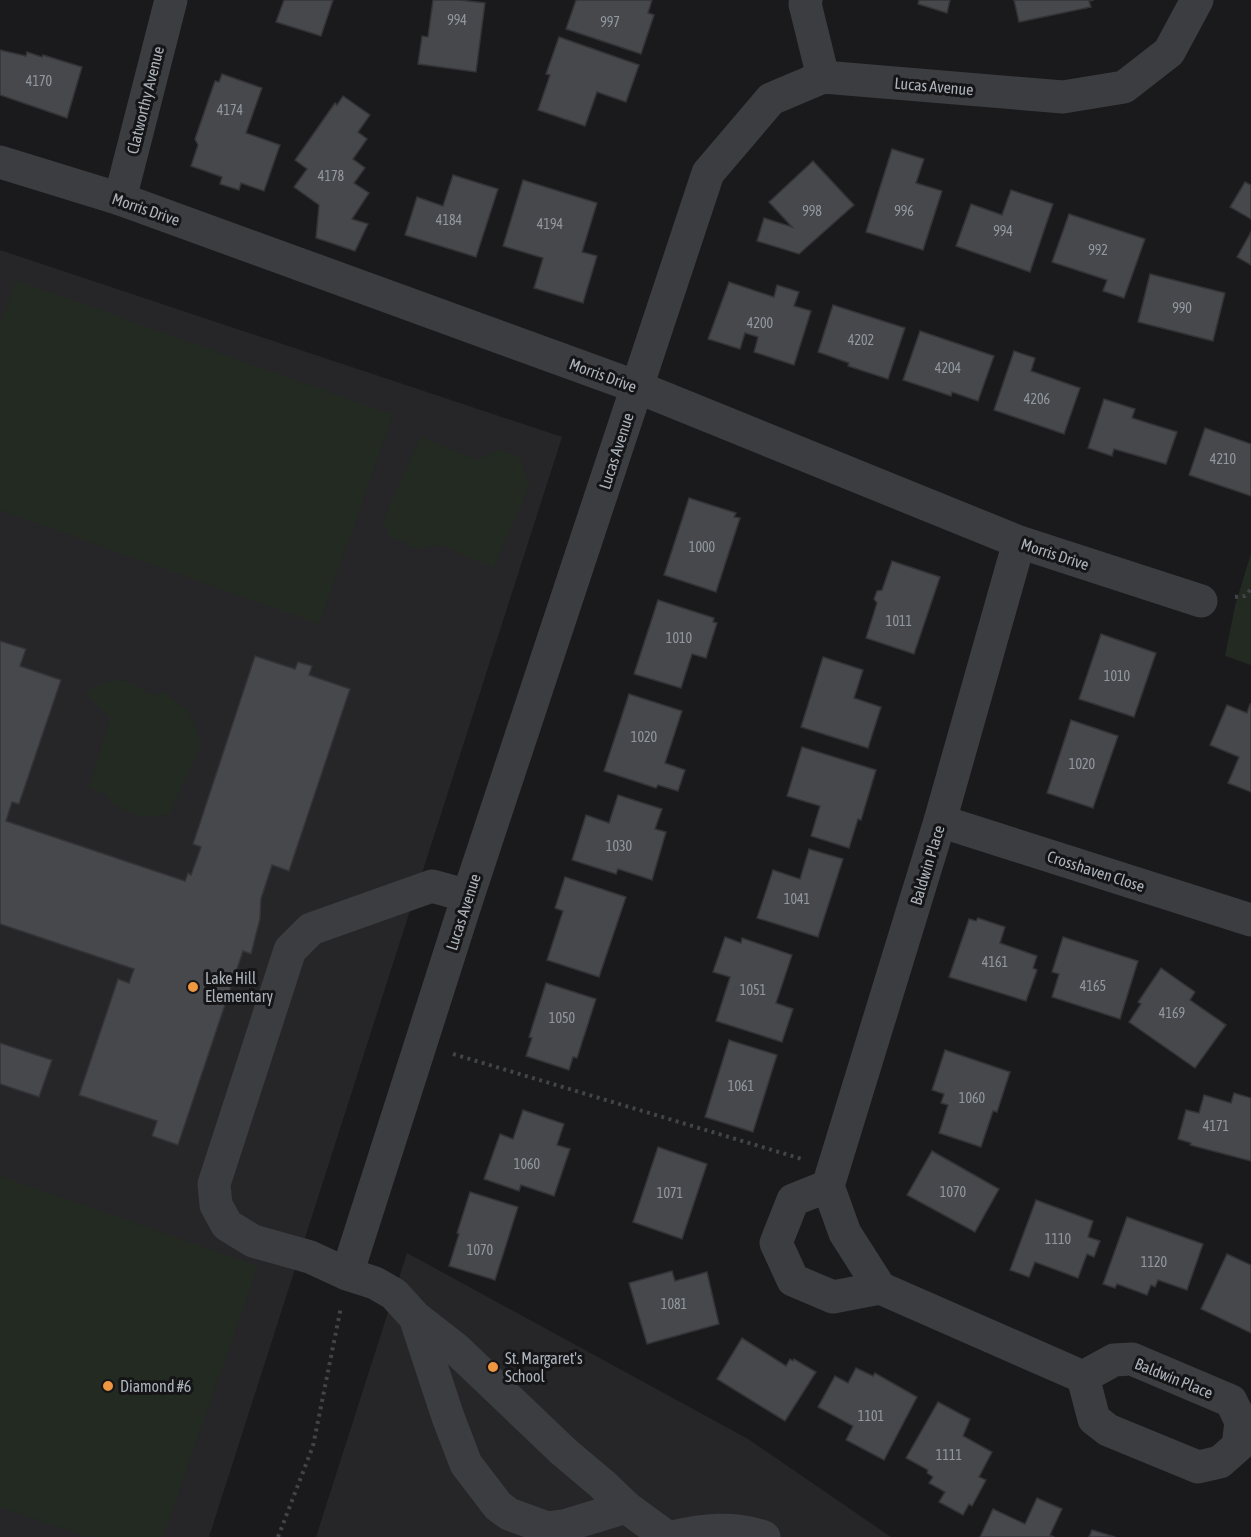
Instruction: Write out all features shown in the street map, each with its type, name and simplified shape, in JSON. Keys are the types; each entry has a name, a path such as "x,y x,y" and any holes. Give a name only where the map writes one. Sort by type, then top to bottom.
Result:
{"street":[{"name":"Clatworthy Avenue","path":"120,199 171,0"},
{"path":"806,0 805,4 824,77"},
{"name":"Lucas Avenue","path":"347,1274 468,896 708,172 771,99 824,77 1063,97 1124,87 1169,52 1197,0"},
{"name":"Morris Drive","path":"0,162 120,199 637,387 1019,542 1201,601"},
{"name":"Baldwin Place","path":"830,1177 940,821 1019,542"},
{"name":"Crosshaven Close","path":"940,821 1251,920"},
{"path":"468,896 432,886 311,928 290,950 213,1184 216,1205 227,1225 253,1241 310,1257 347,1274 375,1283 394,1294 415,1317 456,1349 564,1452 626,1507 667,1537"},
{"path":"880,1288 833,1297 793,1280 776,1243 793,1200 830,1177 845,1233 880,1288 1083,1377"},
{"path":"415,1317 466,1464 510,1526 547,1528 564,1526 626,1507"},
{"path":"672,1537 707,1530 735,1530 764,1537"}],"path":[{"path":"421,1044 830,1177"},
{"path":"278,1537 313,1446 347,1274"}],"shaded area":[{"name":"Lake Hill Elementary","path":"0,250 562,437 209,1537 0,1537"},
{"path":"16,280 393,415 319,624 0,510 0,324"},
{"path":"421,436 476,460 501,450 519,457 530,485 493,568 441,545 417,549 389,535 383,521"},
{"path":"1251,553 1251,665 1225,656 1235,606"},
{"path":"114,680 127,681 152,695 166,693 188,710 199,736 199,751 170,814 143,817 113,804 106,794 89,788 111,718 85,693 102,683"},
{"name":"Diamond #6","path":"0,1176 258,1266 163,1537 88,1537 0,1507"},
{"name":"St. Margaret's School","path":"407,1253 748,1439 891,1537 316,1537"}],"building":[{"path":"284,0 333,0 321,36 276,22"},
{"path":"433,0 485,3 476,72 418,64 422,36 428,37"},
{"path":"576,0 652,0 648,13 654,15 641,54 566,29"},
{"path":"919,0 950,0 947,13 918,4"},
{"path":"1014,0 1094,0 1089,1 1091,7 1019,22"},
{"path":"559,37 639,65 626,102 597,92 585,126 538,110 550,75 546,74"},
{"path":"0,50 26,56 27,52 42,57 43,55 82,67 67,118 0,95"},
{"path":"222,74 262,88 246,133 280,145 264,191 241,183 239,190 220,184 222,177 191,166 198,145 195,139 215,81 219,82"},
{"path":"343,96 370,115 358,132 367,139 353,159 365,168 354,183 369,193 352,219 368,224 355,251 316,238 319,205 294,187 307,169 295,160 335,103 337,105"},
{"path":"892,149 924,159 916,183 942,191 923,250 866,232"},
{"path":"813,161 854,205 799,254 757,241 764,218 792,227 769,202"},
{"path":"453,175 498,189 476,257 405,235 417,197 443,206"},
{"path":"523,180 597,203 582,252 597,256 583,303 534,288 543,258 503,246"},
{"path":"1245,182 1251,185 1251,219 1230,207"},
{"path":"1011,190 1053,204 1030,272 956,246 971,204 1002,215"},
{"path":"1069,214 1145,239 1124,298 1103,291 1107,280 1052,262"},
{"path":"1251,232 1251,265 1237,257"},
{"path":"1150,274 1225,293 1213,341 1138,322"},
{"path":"729,282 774,297 777,285 799,292 794,306 811,311 794,365 754,352 758,337 745,333 740,349 708,339"},
{"path":"833,305 905,328 888,379 848,366 849,363 818,352"},
{"path":"920,331 994,356 978,401 952,392 951,396 903,380"},
{"path":"1014,351 1035,358 1031,371 1080,388 1064,434 994,410"},
{"path":"1104,399 1135,409 1132,418 1177,432 1166,464 1114,449 1112,456 1088,448"},
{"path":"1205,428 1251,444 1251,496 1189,475"},
{"path":"689,498 736,513 734,517 740,518 716,592 664,575"},
{"path":"892,561 940,577 914,654 866,638 877,603 874,599 877,591 882,590"},
{"path":"658,600 714,618 713,622 717,623 706,658 692,654 681,688 634,674"},
{"path":"1101,634 1156,653 1134,717 1079,699"},
{"path":"0,641 26,649 20,666 61,680 19,804 12,802 6,821 185,881 188,873 191,875 201,847 193,844 255,656 295,669 298,662 312,666 309,675 350,689 289,871 272,865 261,899 260,919 251,954 243,951 178,1145 152,1136 157,1121 79,1095 118,979 129,983 134,969 0,924"},
{"path":"823,657 863,670 854,698 881,707 868,748 801,727"},
{"path":"629,694 682,711 665,763 685,770 678,791 658,785 656,788 604,771"},
{"path":"1250,704 1251,792 1228,783 1239,757 1210,745 1227,705 1247,713"},
{"path":"1071,720 1118,736 1093,808 1047,793"},
{"path":"802,747 876,770 861,820 858,819 849,848 811,836 820,806 787,796"},
{"path":"618,795 662,809 655,829 666,832 652,880 618,869 616,874 572,860 586,815 609,823"},
{"path":"809,849 843,859 818,937 757,918 773,870 800,879"},
{"path":"565,877 626,897 599,977 547,960 563,911 555,908"},
{"path":"978,918 1005,927 1000,943 1037,956 1033,968 1037,970 1026,1001 949,977 969,919 976,921"},
{"path":"725,937 741,943 742,938 792,955 776,1003 793,1009 782,1042 716,1021 730,977 713,972"},
{"path":"1063,937 1138,961 1120,1019 1052,997 1059,974 1052,972"},
{"path":"1161,968 1195,992 1190,1000 1226,1025 1195,1068 1129,1022 1141,1004 1138,1002"},
{"path":"546,983 596,999 577,1058 573,1057 569,1070 526,1056 532,1038 529,1037"},
{"path":"729,1040 777,1055 753,1132 705,1117"},
{"path":"0,1043 52,1060 39,1097 0,1084"},
{"path":"945,1050 1010,1072 997,1112 993,1111 981,1147 939,1133 948,1105 941,1103 944,1094 932,1090"},
{"path":"1234,1093 1251,1098 1251,1161 1190,1145 1191,1143 1178,1139 1186,1110 1199,1113 1204,1095 1231,1103"},
{"path":"523,1110 564,1124 557,1145 570,1149 554,1196 521,1185 519,1191 484,1179 500,1134 513,1139"},
{"path":"658,1147 707,1164 682,1239 633,1222"},
{"path":"932,1151 999,1189 975,1232 907,1195"},
{"path":"470,1192 518,1207 495,1280 449,1266"},
{"path":"1036,1200 1093,1221 1088,1237 1100,1241 1094,1257 1087,1254 1078,1278 1035,1262 1029,1277 1010,1270"},
{"path":"1127,1217 1203,1244 1187,1290 1158,1280 1155,1287 1151,1285 1147,1295 1117,1284 1115,1288 1103,1284"},
{"path":"1227,1254 1251,1265 1251,1333 1201,1309"},
{"path":"672,1271 675,1281 707,1272 719,1324 647,1344 629,1283"},
{"path":"742,1338 786,1366 790,1359 793,1361 794,1359 816,1372 785,1421 717,1379"},
{"path":"856,1368 873,1376 875,1373 917,1397 884,1460 846,1440 853,1426 818,1407 835,1376 848,1383"},
{"path":"938,1402 970,1419 963,1436 992,1452 979,1477 986,1480 972,1506 969,1504 963,1515 939,1502 945,1492 929,1483 933,1477 927,1473 928,1470 906,1458"},
{"path":"1037,1498 1062,1509 1050,1535 1054,1537 980,1537 993,1509 1025,1524"},
{"path":"1092,1530 1115,1537 1089,1537"}],"place":[{"name":"Lake Hill Elementary","path":"193,987"},
{"name":"St. Margaret's School","path":"493,1367"},
{"name":"Diamond #6","path":"108,1386"}]}
